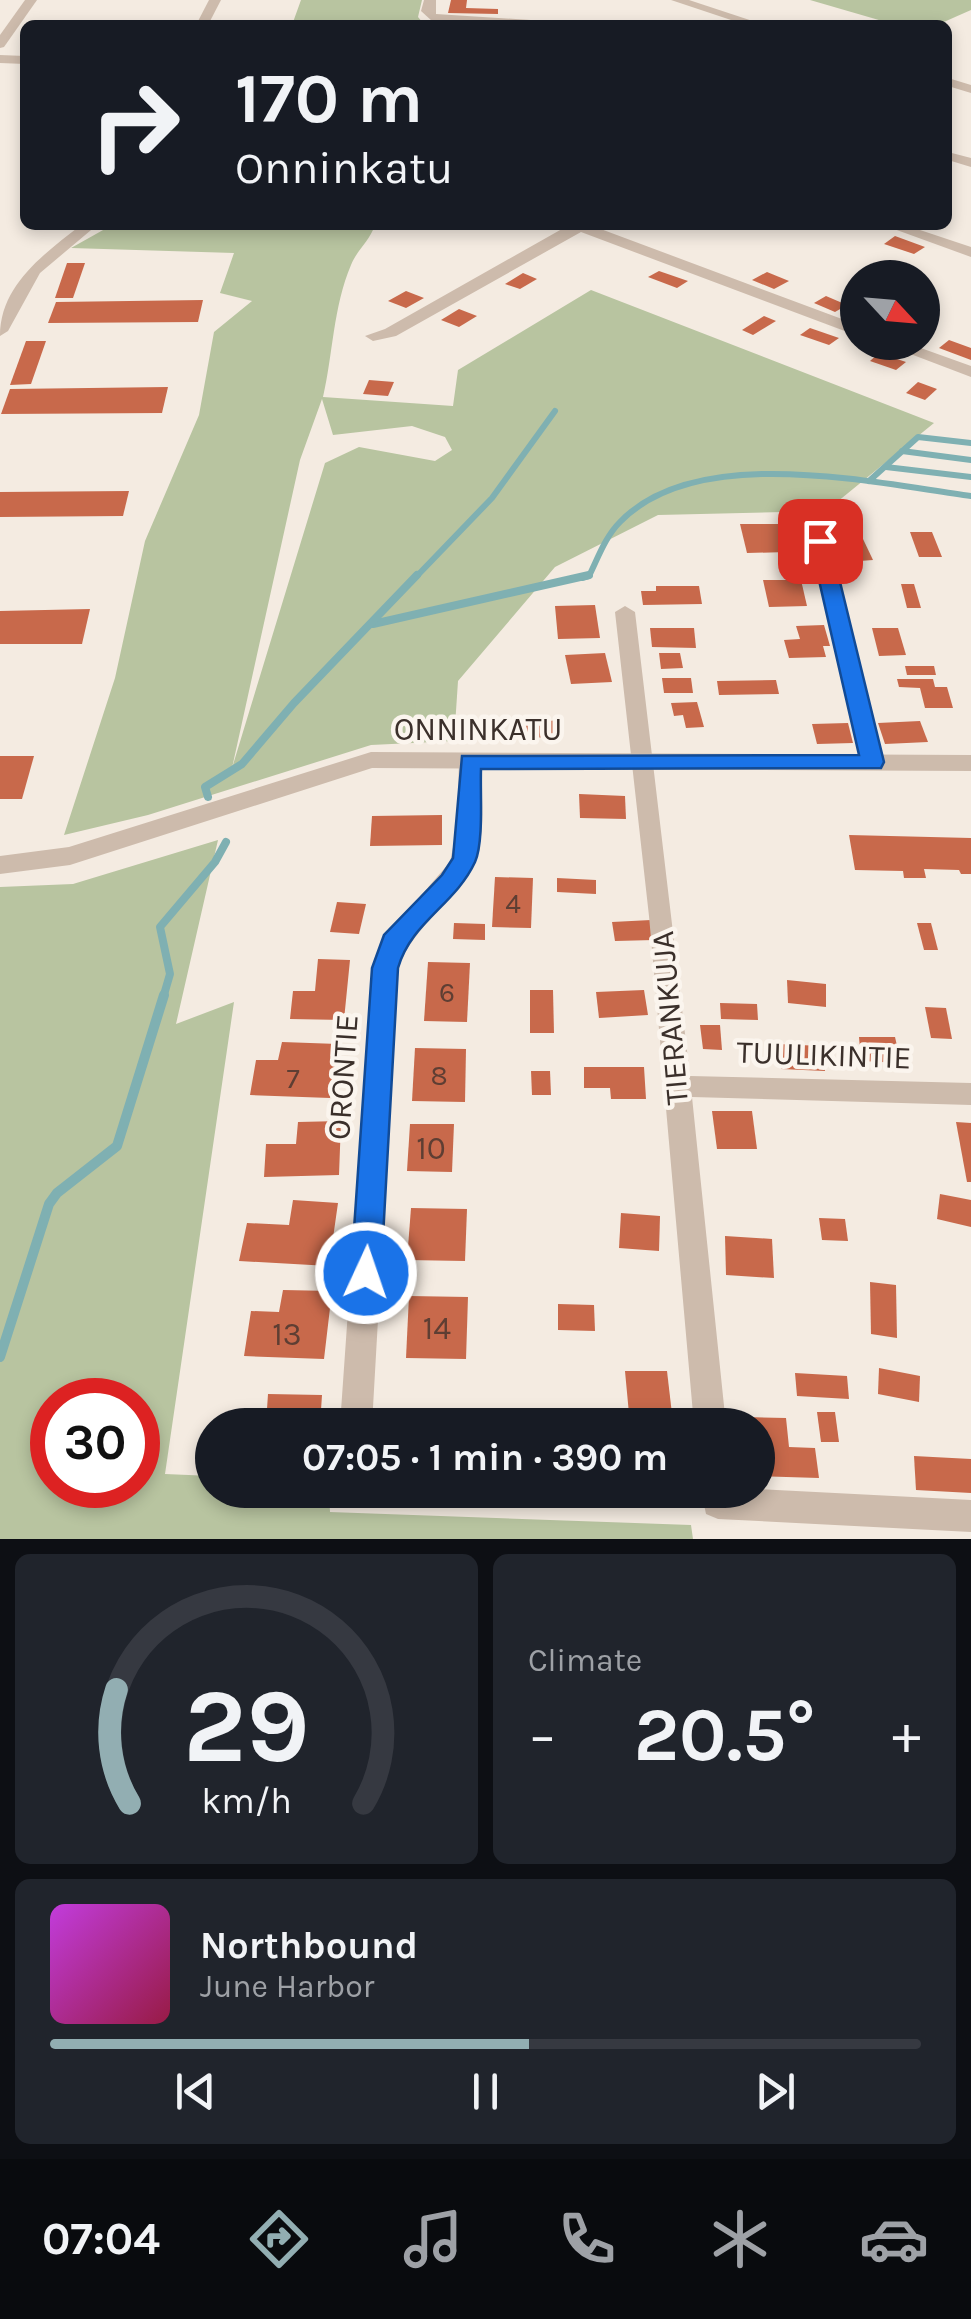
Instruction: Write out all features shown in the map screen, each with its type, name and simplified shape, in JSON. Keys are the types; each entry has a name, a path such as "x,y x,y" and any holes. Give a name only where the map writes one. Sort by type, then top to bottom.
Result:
{"street":[{"path":"0,44 31,0"},
{"path":"430,0 428,11 432,17 475,20"},
{"path":"678,0 743,20"},
{"path":"0,14 20,14"},
{"path":"0,331 6,303 42,261 83,230"},
{"path":"373,336 390,332 573,230"},
{"path":"591,230 840,324"},
{"path":"905,230 971,252"},
{"path":"938,360 971,372"},
{"path":"820,541 872,762"},
{"name":"TIERANKUJA","path":"625,612 646,762 708,1408"},
{"name":"ONNINKATU","path":"0,866 70,856 371,760 971,763"},
{"name":"ORONTIE","path":"357,1408 385,968 393,942 451,881 465,858 470,761"},
{"name":"TUULIKINTIE","path":"675,1086 971,1094"},
{"path":"775,1501 971,1516"}],"green space":[{"path":"301,0 422,0 420,20 294,20"},
{"path":"810,0 971,0 971,10 948,20 879,20"},
{"path":"103,230 373,230 345,281 323,397 453,406 458,370 591,290 934,423 826,511 658,515 555,567 458,681 454,741 371,745 148,815 64,835 115,678 145,541 199,415 214,332 252,301 220,293 234,253 71,248","holes":["322,399 333,435 412,426 445,437 452,450 435,461 359,447 325,463 232,768 300,460"]},
{"path":"218,840 176,1024 234,1002 165,1474 195,1475 195,1508 330,1508 330,1512 691,1525 693,1539 0,1539 0,887 73,884"}],"building":[{"path":"451,0 467,0 466,8 498,9 498,14 448,13"},
{"path":"895,236 925,247 914,254 884,244"},
{"path":"67,263 85,263 73,298 55,298"},
{"path":"659,271 688,281 677,288 648,277"},
{"path":"767,272 789,281 774,289 752,280"},
{"path":"523,273 537,279 520,289 505,284"},
{"path":"406,291 424,298 406,308 388,301"},
{"path":"826,296 840,302 840,309 835,312 814,303"},
{"path":"203,300 198,322 48,323 56,302"},
{"path":"459,309 477,316 459,327 441,320"},
{"path":"764,316 776,321 753,335 742,330"},
{"path":"810,328 839,338 829,345 800,335"},
{"path":"949,340 971,348 971,360 940,348"},
{"path":"26,341 46,341 31,384 10,385"},
{"path":"900,360 906,362 896,370 870,361"},
{"path":"369,380 394,382 388,396 363,394"},
{"path":"918,382 937,389 925,400 906,393"},
{"path":"168,387 162,413 1,414 10,389"},
{"path":"129,491 123,516 0,517 0,492"},
{"path":"740,524 779,524 787,552 747,553"},
{"path":"910,532 932,532 942,557 919,557"},
{"path":"863,539 873,560 846,562 836,541"},
{"path":"763,580 801,580 807,606 769,607"},
{"path":"901,584 914,584 921,608 907,608"},
{"path":"656,586 699,586 702,604 643,605 641,591 656,591"},
{"path":"595,605 600,638 558,639 555,606"},
{"path":"90,609 82,644 0,644 0,611"},
{"path":"824,625 830,646 823,646 826,657 789,658 784,640 800,639 796,626"},
{"path":"650,628 694,628 696,648 652,647"},
{"path":"872,628 898,628 906,655 879,656"},
{"path":"605,653 612,682 571,684 565,655"},
{"path":"659,653 680,653 683,668 661,669"},
{"path":"905,666 934,666 936,675 907,675"},
{"path":"662,678 691,678 693,693 664,693"},
{"path":"897,679 933,679 935,687 947,687 953,708 925,708 920,688 899,687"},
{"path":"776,680 779,694 719,695 717,681"},
{"path":"697,702 704,727 686,728 683,715 674,716 671,703"},
{"path":"558,720 562,735 526,739 522,724"},
{"path":"920,721 928,742 885,744 878,723"},
{"path":"848,723 853,743 817,744 812,724"},
{"path":"0,756 34,756 22,799 0,799"},
{"path":"579,794 625,796 626,819 580,818"},
{"path":"442,815 442,845 370,846 372,816"},
{"path":"849,835 971,838 971,874 924,869 926,878 904,878 903,871 855,870"},
{"path":"495,877 533,878 531,928 492,927"},
{"path":"557,878 596,880 596,894 557,892"},
{"path":"337,902 366,904 359,934 330,932"},
{"path":"651,920 654,940 615,941 612,922"},
{"path":"454,923 485,924 485,940 453,939"},
{"path":"917,923 931,923 938,950 924,950"},
{"path":"318,959 350,960 344,1020 290,1019 293,991 315,991"},
{"path":"428,962 470,963 467,1022 424,1021"},
{"path":"787,980 826,984 826,1007 788,1003"},
{"path":"530,990 553,990 554,1033 530,1033"},
{"path":"644,990 648,1015 599,1018 596,992"},
{"path":"720,1003 757,1004 758,1020 721,1019"},
{"path":"925,1007 946,1008 952,1039 931,1038"},
{"path":"700,1025 720,1025 722,1050 703,1049"},
{"path":"859,1037 895,1037 901,1063 861,1061"},
{"path":"282,1042 338,1044 330,1098 250,1095 256,1060 278,1060"},
{"path":"778,1044 822,1046 825,1071 781,1069"},
{"path":"415,1048 466,1049 465,1102 412,1101"},
{"path":"584,1067 644,1067 646,1099 611,1099 610,1088 584,1088"},
{"path":"531,1071 550,1071 551,1095 532,1095"},
{"path":"712,1111 752,1111 757,1149 717,1149"},
{"path":"341,1121 339,1175 264,1177 266,1144 296,1144 298,1122"},
{"path":"956,1122 971,1123 971,1182 967,1182"},
{"path":"410,1124 454,1124 452,1172 407,1171"},
{"path":"940,1194 971,1200 971,1227 937,1219"},
{"path":"293,1200 338,1203 329,1266 239,1261 247,1223 289,1225"},
{"path":"411,1208 467,1209 465,1261 407,1260"},
{"path":"621,1213 660,1216 659,1251 619,1248"},
{"path":"819,1218 845,1219 848,1241 822,1240"},
{"path":"725,1236 772,1239 774,1278 726,1275"},
{"path":"870,1282 896,1285 897,1338 871,1334"},
{"path":"283,1290 332,1291 324,1359 244,1356 251,1311 279,1312"},
{"path":"409,1296 468,1297 466,1359 406,1358"},
{"path":"558,1304 594,1305 595,1331 558,1330"},
{"path":"879,1368 920,1376 919,1402 878,1394"},
{"path":"625,1371 667,1371 671,1408 628,1408"},
{"path":"795,1373 847,1376 849,1399 797,1396"},
{"path":"268,1394 322,1395 321,1408 267,1408"},
{"path":"817,1412 835,1412 839,1442 821,1442"},
{"path":"775,1418 786,1418 789,1447 815,1448 819,1478 775,1477"},
{"path":"914,1456 971,1459 971,1493 916,1490"}],"waterway":[{"path":"415,578 492,498 555,411"},
{"path":"902,451 918,437 971,443"},
{"path":"869,481 902,451"},
{"path":"902,451 971,460"},
{"path":"886,467 971,477"},
{"path":"582,578 589,576 620,522 653,497 694,482 739,475 788,474 869,481"},
{"path":"869,481 971,496"},
{"path":"208,797 205,787 242,764 294,703 417,575"},
{"path":"373,624 589,575"},
{"path":"163,998 170,974 160,927 215,862 226,842"},
{"path":"0,1357 49,1204 57,1193 117,1146 164,995"}],"route":[{"path":"366,1273 385,968 393,942 451,881 465,858 470,761 872,762 820,541"}]}
